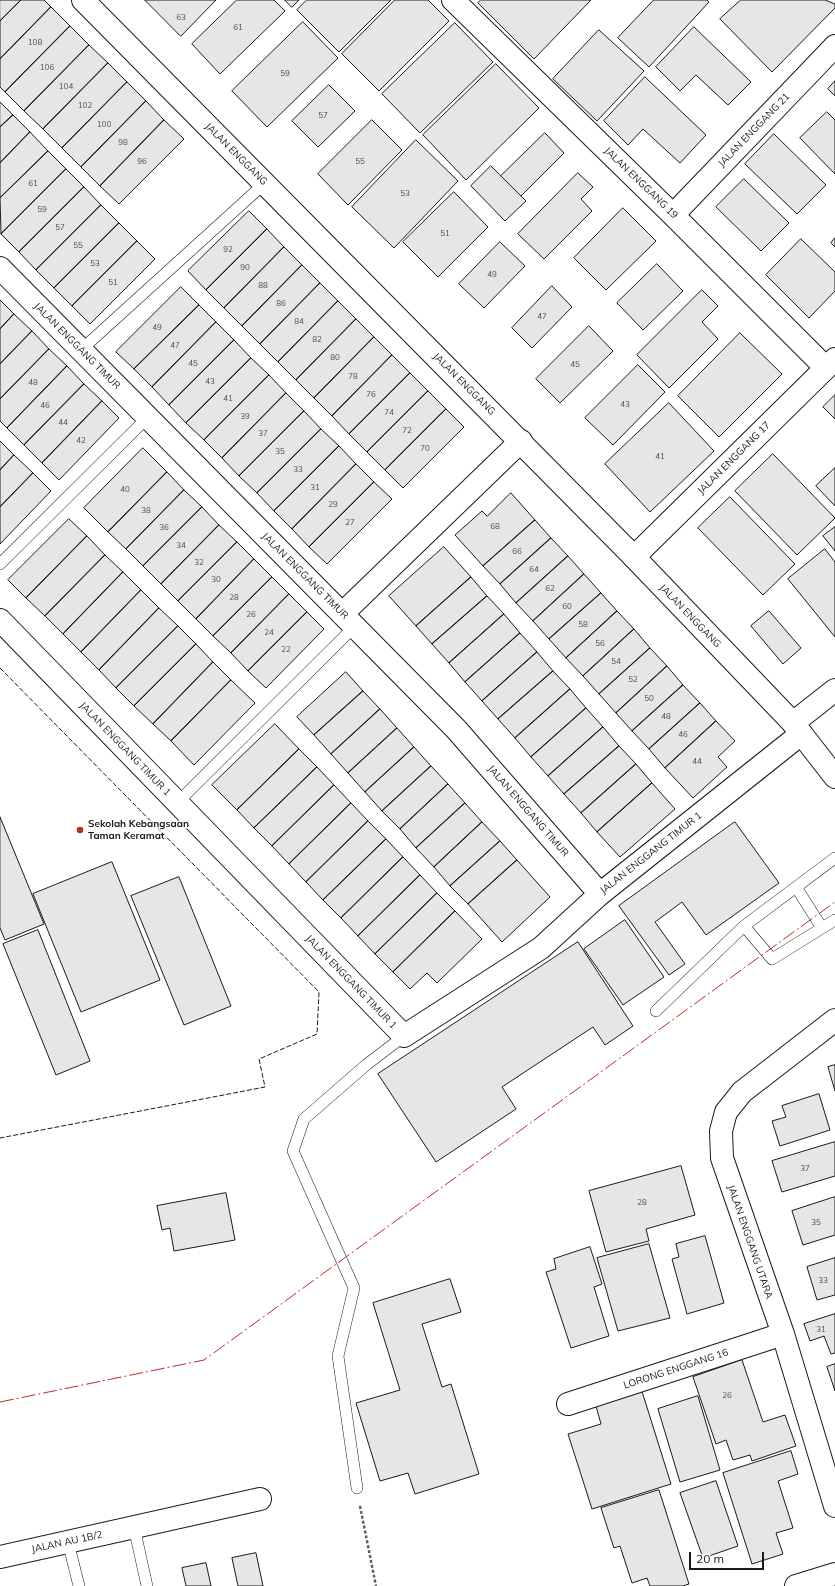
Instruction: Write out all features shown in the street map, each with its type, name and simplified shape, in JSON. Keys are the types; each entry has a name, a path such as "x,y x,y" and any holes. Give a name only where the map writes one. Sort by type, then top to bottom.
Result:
{"street":[{"name":"JALAN ENGGANG","path":"83,0 634,558 797,729 835,777"},
{"name":"JALAN ENGGANG 19","path":"454,0 673,215 831,364"},
{"name":"JALAN ENGGANG 21","path":"673,215 835,46"},
{"name":"JALAN ENGGANG TIMUR","path":"0,268 456,729 600,894"},
{"name":"JALAN ENGGANG 17","path":"634,558 831,364"},
{"path":"348,620 521,442"},
{"name":"JALAN ENGGANG TIMUR 1","path":"0,620 404,1036 541,948 600,894 797,729 835,690"},
{"name":"JALAN ENGGANG UTARA","path":"835,1020 742,1092 726,1112 721,1131 722,1158 783,1334 835,1506"},
{"name":"LORONG ENGGANG 16","path":"568,1404 783,1334"},
{"name":"JALAN AU 1B/2","path":"0,1556 260,1499"},
{"path":"796,1586 835,1574"}],"lane":[{"path":"82,350 265,183"},
{"path":"0,564 148,417"},
{"path":"177,803 348,620"},
{"path":"656,1011 744,926 835,858"},
{"path":"796,887 822,928"},
{"path":"744,926 772,959 835,920"},
{"path":"357,1488 338,1356 354,1288 293,1151 304,1119 366,1065 404,1036"},
{"path":"134,1527 147,1586"},
{"path":"68,1542 79,1586"}],"path":[{"path":"357,1488 376,1586"}],"building":[{"path":"0,0 21,0 0,21"},
{"path":"21,0 44,0 51,7 0,59 0,21"},
{"path":"145,0 216,0 181,36"},
{"path":"237,0 274,0 285,11 220,74 192,44"},
{"path":"285,0 299,0 292,7"},
{"path":"307,0 391,0 339,52 297,10"},
{"path":"395,0 428,0 449,21 379,91 342,54"},
{"path":"481,0 591,0 534,59 478,3"},
{"path":"654,0 707,0 709,2 649,67 618,38"},
{"path":"741,0 825,0 835,4 835,8 772,72 720,19"},
{"path":"51,7 70,26 5,92 0,87 0,59"},
{"path":"303,22 338,58 267,127 232,91"},
{"path":"455,23 493,62 420,133 382,94"},
{"path":"70,26 89,45 24,111 5,92"},
{"path":"694,27 751,82 728,105 696,75 680,91 656,67"},
{"path":"599,30 644,71 597,121 553,79"},
{"path":"89,45 108,63 43,129 24,111"},
{"path":"108,63 127,82 62,148 43,129"},
{"path":"496,64 539,108 466,180 423,135"},
{"path":"645,77 706,135 680,163 643,129 628,145 604,121"},
{"path":"835,81 835,96 828,89"},
{"path":"127,82 146,101 81,167 62,148"},
{"path":"329,85 355,111 318,147 292,121"},
{"path":"146,101 164,120 100,186 81,167"},
{"path":"0,102 13,115 0,127"},
{"path":"827,112 835,120 835,174 800,138"},
{"path":"13,115 30,132 0,163 0,127"},
{"path":"164,120 184,139 119,204 100,186"},
{"path":"372,120 402,150 348,205 318,174"},
{"path":"30,132 48,151 0,198 0,163"},
{"path":"545,133 564,153 521,196 501,176"},
{"path":"774,134 826,185 797,214 745,164"},
{"path":"416,140 458,181 394,248 352,207"},
{"path":"48,151 66,169 1,234 0,198"},
{"path":"491,166 526,201 505,221 471,186"},
{"path":"66,169 84,187 19,252 1,234"},
{"path":"578,173 593,187 581,199 592,211 544,259 518,234"},
{"path":"744,179 789,223 761,251 716,207"},
{"path":"84,187 101,205 36,270 19,252"},
{"path":"454,192 488,227 438,277 403,242"},
{"path":"101,205 119,223 54,288 36,270"},
{"path":"623,208 656,241 606,290 574,258"},
{"path":"249,211 267,229 206,290 188,271"},
{"path":"119,223 137,241 72,306 54,288"},
{"path":"267,229 284,247 224,308 206,290"},
{"path":"835,238 835,247 831,243"},
{"path":"801,239 835,272 835,291 809,318 766,275"},
{"path":"137,241 155,259 90,324 72,306"},
{"path":"500,242 525,266 484,308 459,284"},
{"path":"284,247 302,265 242,326 224,308"},
{"path":"657,264 683,291 643,330 617,303"},
{"path":"302,265 320,283 260,344 242,326"},
{"path":"320,283 338,301 278,362 260,344"},
{"path":"552,286 572,307 532,348 512,328"},
{"path":"181,287 199,305 134,369 116,352"},
{"path":"702,290 718,306 702,322 718,339 669,388 637,355"},
{"path":"0,300 14,314 0,329"},
{"path":"338,301 356,319 296,380 278,362"},
{"path":"199,305 216,322 152,387 134,369"},
{"path":"14,314 32,331 0,364 0,329"},
{"path":"356,319 374,337 314,398 296,380"},
{"path":"216,322 234,340 169,405 152,387"},
{"path":"589,326 613,351 560,403 536,379"},
{"path":"32,331 49,349 0,399 0,364"},
{"path":"740,333 782,374 719,437 678,396"},
{"path":"374,337 392,355 332,416 314,398"},
{"path":"234,340 251,358 186,423 169,405"},
{"path":"49,349 67,366 7,428 0,421 0,399"},
{"path":"392,355 410,373 349,434 332,416"},
{"path":"251,358 269,375 204,440 186,423"},
{"path":"638,365 665,392 613,445 585,418"},
{"path":"67,366 84,384 24,445 7,428"},
{"path":"410,373 428,391 367,452 349,434"},
{"path":"269,375 286,393 222,458 204,440"},
{"path":"84,384 102,401 42,463 24,445"},
{"path":"428,391 446,409 385,470 367,452"},
{"path":"286,393 304,411 239,476 222,458"},
{"path":"835,395 835,419 823,407"},
{"path":"102,401 119,418 59,480 42,463"},
{"path":"669,403 714,451 650,512 605,464"},
{"path":"446,409 464,427 403,488 385,470"},
{"path":"304,411 321,429 257,493 239,476"},
{"path":"321,429 339,446 274,511 257,493"},
{"path":"0,441 14,455 0,470"},
{"path":"339,446 356,464 292,529 274,511"},
{"path":"143,448 167,472 108,532 84,508"},
{"path":"773,454 835,518 797,555 735,491"},
{"path":"14,455 33,473 0,507 0,470"},
{"path":"356,464 374,482 309,547 292,529"},
{"path":"835,468 835,506 816,486"},
{"path":"167,472 184,490 126,549 108,532"},
{"path":"33,473 51,491 0,544 0,507"},
{"path":"374,482 392,499 327,564 309,547"},
{"path":"184,490 202,507 143,566 126,549"},
{"path":"511,493 535,520 483,566 455,535 482,511 487,516"},
{"path":"730,497 795,564 763,595 698,528"},
{"path":"202,507 219,525 161,584 143,566"},
{"path":"69,519 87,536 26,598 8,580"},
{"path":"535,520 551,538 500,584 483,566"},
{"path":"219,525 237,542 178,601 161,584"},
{"path":"835,527 835,551 823,536"},
{"path":"87,536 105,555 45,616 26,598"},
{"path":"551,538 568,556 516,603 500,584"},
{"path":"237,542 254,559 196,619 178,601"},
{"path":"444,547 471,577 416,626 389,596"},
{"path":"825,549 835,562 835,637 788,579"},
{"path":"105,555 123,572 63,634 45,616"},
{"path":"568,556 584,574 533,621 516,603"},
{"path":"254,559 272,577 213,636 196,619"},
{"path":"123,572 141,590 81,652 63,634"},
{"path":"584,574 601,593 549,639 533,621"},
{"path":"272,577 289,594 231,653 213,636"},
{"path":"471,577 487,596 432,644 416,626"},
{"path":"141,590 159,608 99,670 81,652"},
{"path":"601,593 617,611 566,658 549,639"},
{"path":"289,594 307,612 248,671 231,653"},
{"path":"487,596 504,614 449,663 432,644"},
{"path":"159,608 178,626 116,688 99,670"},
{"path":"617,611 634,629 583,676 566,658"},
{"path":"769,611 801,648 783,664 751,626"},
{"path":"307,612 324,629 266,688 248,671"},
{"path":"504,614 520,633 465,682 449,663"},
{"path":"178,626 196,644 134,706 116,688"},
{"path":"634,629 650,648 599,694 583,676"},
{"path":"520,633 537,652 482,701 465,682"},
{"path":"196,644 213,662 153,724 134,706"},
{"path":"650,648 667,666 616,713 599,694"},
{"path":"537,652 553,671 498,719 482,701"},
{"path":"213,662 231,680 171,741 153,724"},
{"path":"667,666 683,685 632,731 616,713"},
{"path":"553,671 570,689 515,738 498,719"},
{"path":"346,672 363,691 314,735 297,717"},
{"path":"231,680 255,703 194,765 171,741"},
{"path":"683,685 700,703 649,749 632,731"},
{"path":"570,689 586,708 531,757 515,738"},
{"path":"363,691 380,709 331,754 314,735"},
{"path":"700,703 716,721 665,768 649,749"},
{"path":"586,708 603,727 548,776 531,757"},
{"path":"380,709 397,728 348,773 331,754"},
{"path":"716,721 735,741 718,757 727,767 693,798 665,768"},
{"path":"275,724 299,749 237,810 212,785"},
{"path":"603,727 619,746 564,794 548,776"},
{"path":"397,728 414,747 365,792 348,773"},
{"path":"619,746 636,764 581,813 564,794"},
{"path":"414,747 431,766 382,811 365,792"},
{"path":"299,749 317,767 254,828 237,810"},
{"path":"636,764 652,783 597,832 581,813"},
{"path":"431,766 448,784 400,829 382,811"},
{"path":"317,767 334,785 272,846 254,828"},
{"path":"652,783 675,809 620,857 597,832"},
{"path":"448,784 465,803 416,848 400,829"},
{"path":"334,785 351,803 289,864 272,846"},
{"path":"351,803 368,821 306,882 289,864"},
{"path":"465,803 482,822 434,867 416,848"},
{"path":"0,817 44,924 5,940 0,928"},
{"path":"368,821 386,839 323,900 306,882"},
{"path":"482,822 500,841 450,886 434,867"},
{"path":"735,822 779,883 706,935 682,902 655,922 685,964 669,975 619,906"},
{"path":"386,839 403,857 341,918 323,900"},
{"path":"500,841 517,860 468,904 450,886"},
{"path":"403,857 420,875 358,936 341,918"},
{"path":"517,860 550,897 502,942 468,904"},
{"path":"112,862 160,980 81,1012 33,894"},
{"path":"420,875 437,893 375,954 358,936"},
{"path":"179,877 231,1006 184,1025 131,896"},
{"path":"437,893 455,911 393,972 375,954"},
{"path":"455,911 482,939 437,983 427,973 410,989 393,972"},
{"path":"625,920 664,977 623,1005 584,949"},
{"path":"38,930 90,1061 56,1075 3,944"},
{"path":"578,942 633,1026 605,1045 593,1027 502,1087 516,1109 436,1162 378,1074"},
{"path":"835,1065 835,1091 828,1067"},
{"path":"819,1094 830,1130 780,1146 772,1121 786,1117 782,1106"},
{"path":"835,1142 835,1176 782,1192 772,1161"},
{"path":"681,1166 695,1215 646,1229 649,1241 606,1252 589,1191"},
{"path":"226,1193 235,1240 174,1251 170,1228 162,1230 157,1206"},
{"path":"835,1197 835,1235 803,1245 792,1211"},
{"path":"705,1236 724,1303 687,1314 672,1259 679,1257 676,1244"},
{"path":"649,1244 670,1318 618,1331 597,1258"},
{"path":"590,1247 602,1284 594,1287 609,1336 571,1348 546,1272 556,1269 554,1259"},
{"path":"835,1258 835,1295 817,1300 807,1267"},
{"path":"450,1279 461,1312 422,1324 442,1387 451,1384 479,1474 415,1494 408,1473 380,1481 356,1403 400,1390 373,1303"},
{"path":"835,1314 835,1353 831,1354 824,1336 810,1341 804,1324"},
{"path":"742,1360 763,1422 785,1415 796,1446 752,1461 750,1455 733,1460 726,1440 716,1444 693,1377"},
{"path":"835,1364 835,1391 827,1367"},
{"path":"640,1385 671,1484 592,1509 568,1434 601,1424 594,1399"},
{"path":"698,1396 720,1470 680,1482 658,1409"},
{"path":"791,1451 798,1474 778,1481 793,1528 776,1533 783,1554 752,1564 723,1473"},
{"path":"716,1481 738,1546 703,1558 680,1493"},
{"path":"659,1490 689,1584 683,1586 650,1586 647,1578 632,1583 620,1546 614,1548 601,1508"},
{"path":"256,1553 263,1586 238,1586 232,1558"},
{"path":"206,1563 211,1586 186,1586 182,1568"}],"fence":[{"path":"0,668 319,992 317,1034 259,1059 265,1087 0,1138"}],"power":[{"path":"0,1402 204,1360 835,902"}],"place":[{"name":"Sekolah Kebangsaan Taman Keramat","path":"80,830"}]}
